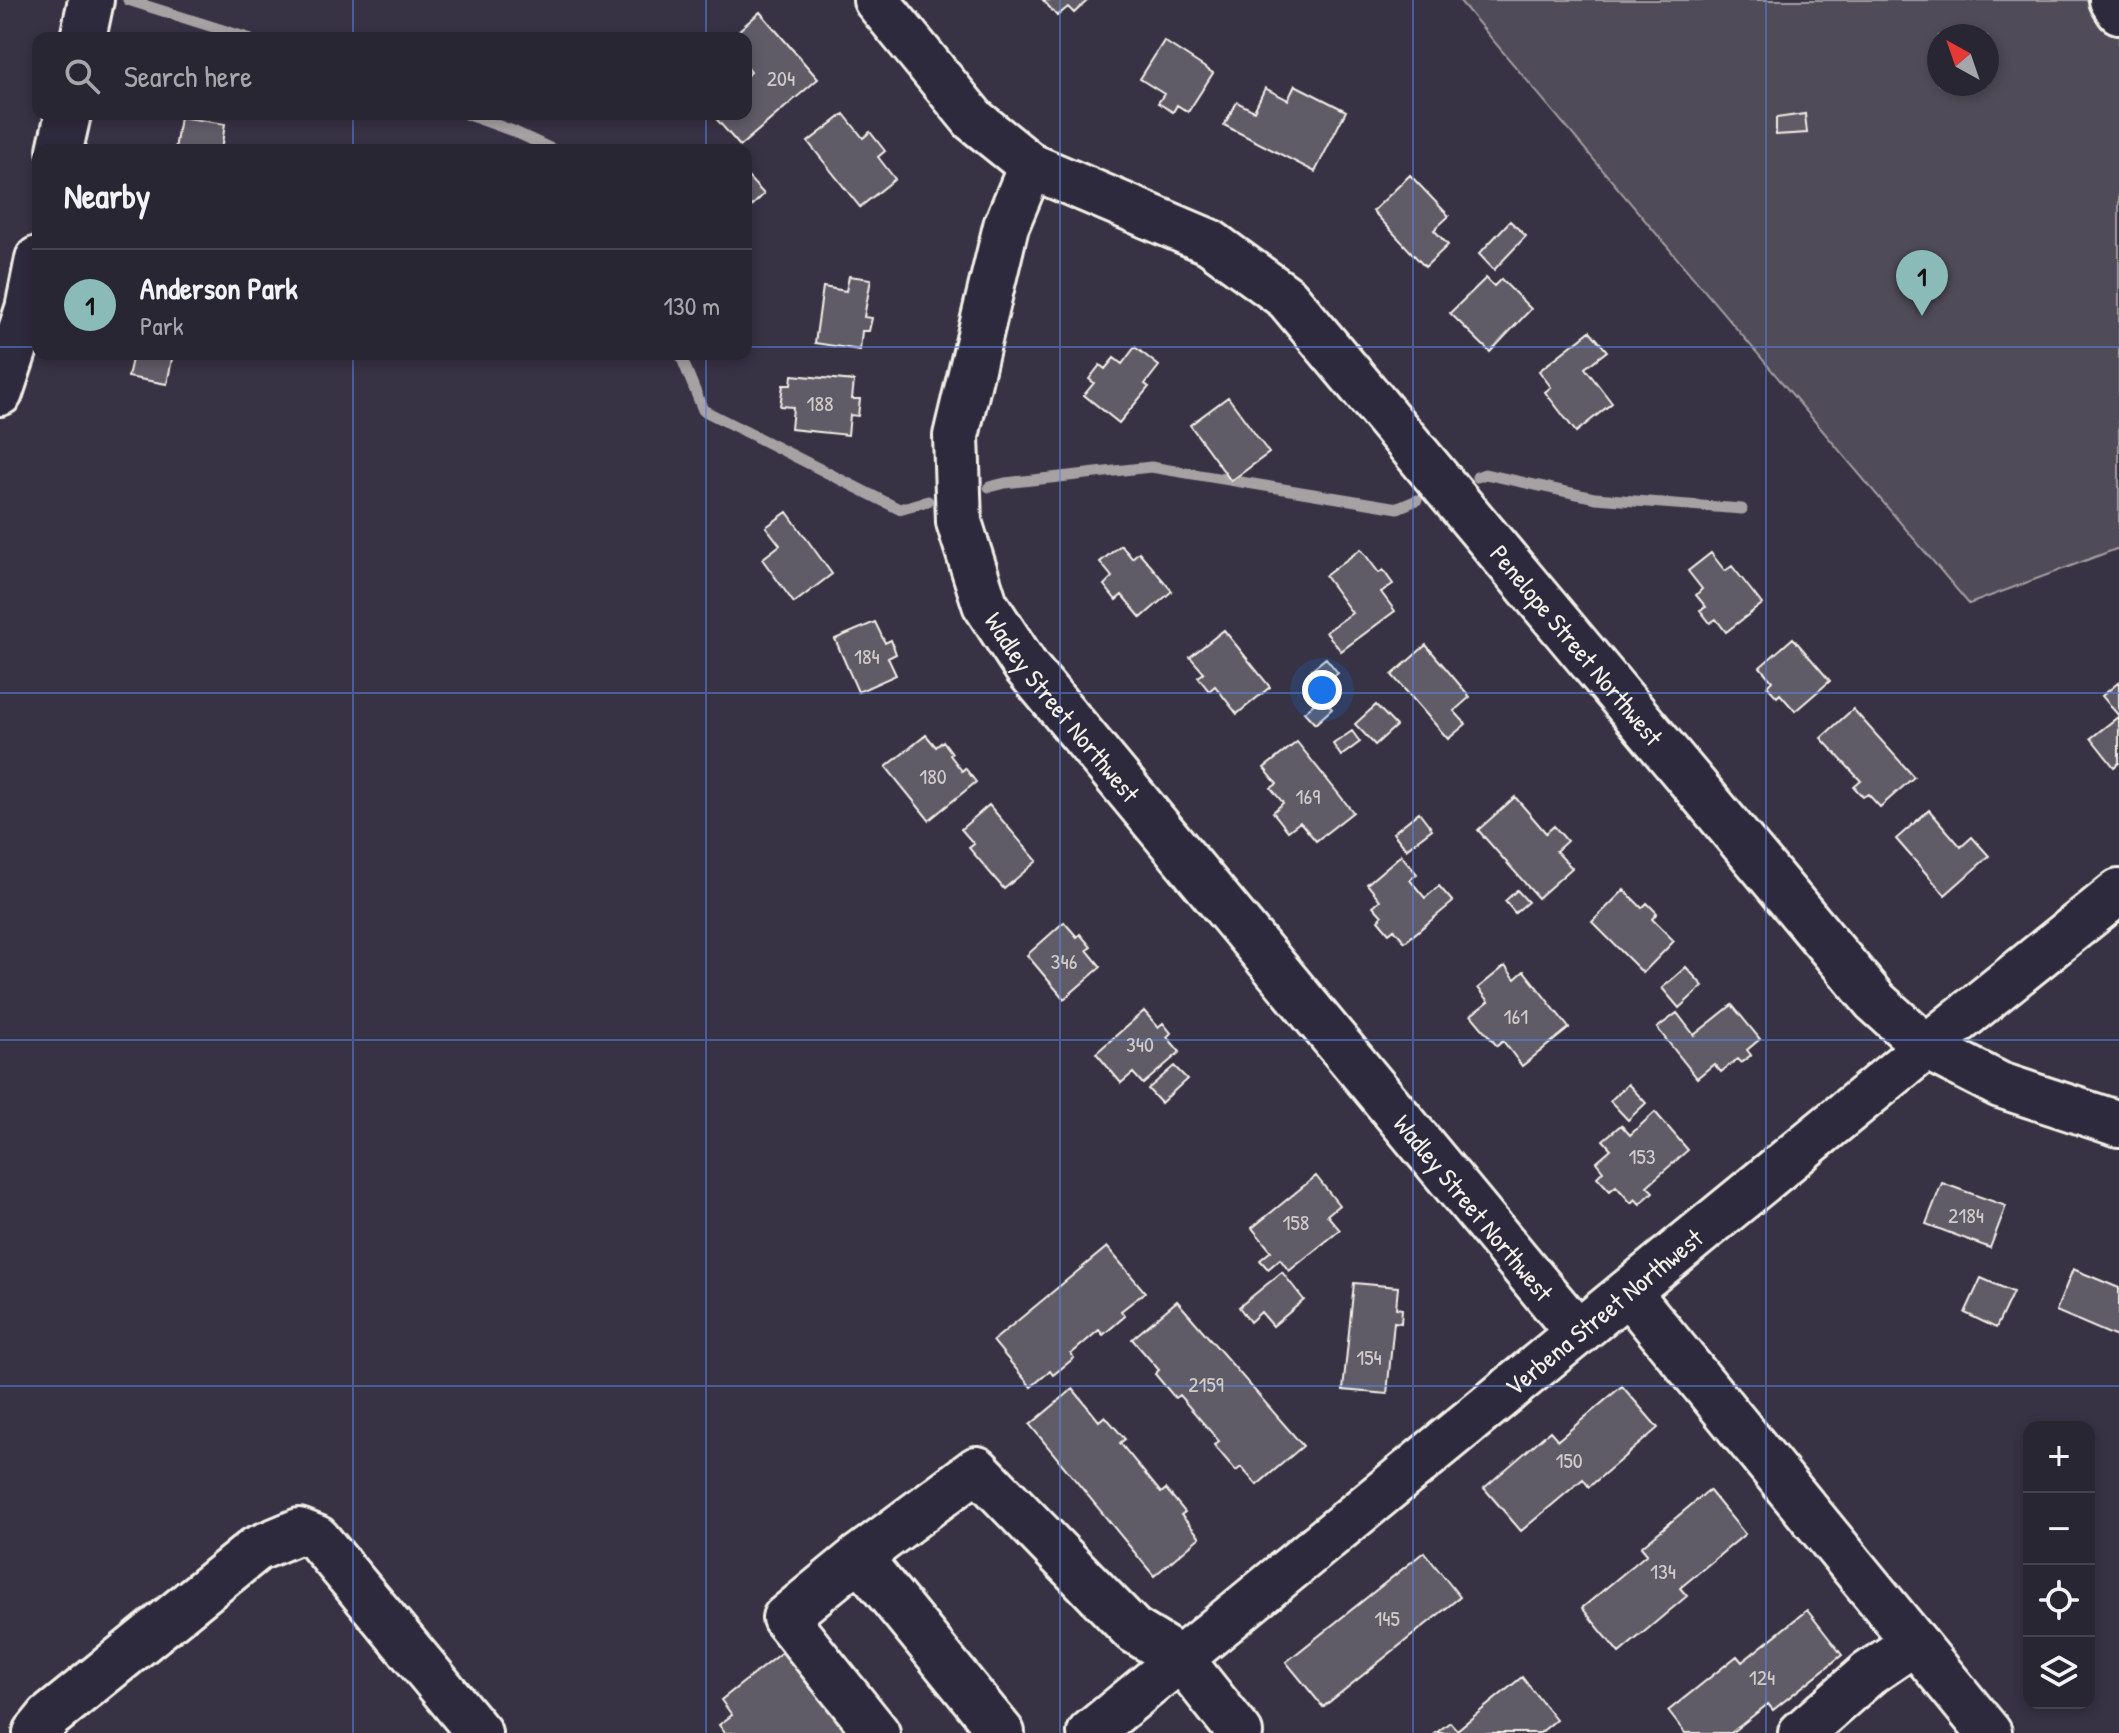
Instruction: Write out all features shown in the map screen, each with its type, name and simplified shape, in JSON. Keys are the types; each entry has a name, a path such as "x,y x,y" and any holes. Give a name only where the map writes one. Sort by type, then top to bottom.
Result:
{"street":[{"path":"84,32 91,0"},
{"path":"876,0 974,120 1031,166"},
{"path":"2112,0 2119,11"},
{"path":"61,144 67,120"},
{"name":"Penelope Street Northwest","path":"1031,166 1210,242 1287,298 1875,1001 1926,1047 2000,1085 2119,1124"},
{"name":"Wadley Street Northwest","path":"1031,166 1006,226 956,436 959,522 985,604 1026,667 1578,1333"},
{"path":"0,393 32,289"},
{"name":"Verbena Street Northwest","path":"1090,1733 2119,892"},
{"path":"1628,1292 1989,1733"},
{"path":"877,1733 785,1618 859,1557 977,1469 1133,1630 1181,1659 1240,1733"},
{"path":"36,1733 49,1717 256,1549 299,1531 317,1538 479,1733"},
{"path":"859,1557 1002,1733"},
{"path":"1801,1733 1868,1674 1915,1642"}],"shaded area":[{"path":"1459,0 2119,0 2119,548 1969,604"}],"building":[{"path":"1043,0 1088,0 1074,13 1068,7 1057,16"},
{"path":"760,12 818,79 742,144 738,144 717,120 752,120 752,32 737,32"},
{"path":"1164,41 1213,73 1188,112 1177,105 1173,112 1158,103 1164,94 1140,79"},
{"path":"1295,85 1346,111 1315,172 1224,125 1237,102 1254,111 1265,88 1288,100"},
{"path":"844,114 863,138 870,132 885,151 878,157 895,179 860,207 808,142"},
{"path":"1805,114 1807,133 1776,135 1776,118"},
{"path":"180,120 225,124 222,144 176,144"},
{"path":"1410,175 1449,216 1434,230 1448,245 1425,267 1373,211"},
{"path":"752,181 764,194 752,206"},
{"path":"1510,221 1526,236 1494,270 1479,254"},
{"path":"849,276 871,279 864,317 872,318 869,331 862,331 860,350 815,343 823,287 846,291"},
{"path":"1486,278 1494,286 1501,279 1531,309 1490,352 1450,313"},
{"path":"1590,331 1607,351 1585,368 1612,403 1576,432 1545,392 1551,387 1539,371"},
{"path":"1135,347 1159,366 1145,384 1149,387 1119,423 1084,395 1094,383 1089,379 1100,365 1105,369 1114,358 1122,364"},
{"path":"132,360 172,360 167,384 128,377"},
{"path":"792,375 854,381 852,399 860,399 858,416 850,415 848,435 791,429 793,407 780,406 783,385 791,385"},
{"path":"1228,397 1269,453 1231,481 1190,425"},
{"path":"787,512 832,574 794,603 762,559 780,545 766,527"},
{"path":"1121,545 1132,558 1139,552 1172,591 1141,618 1122,595 1116,600 1104,585 1112,577 1100,562"},
{"path":"1361,549 1379,573 1383,570 1393,584 1381,592 1395,611 1341,651 1326,632 1352,613 1325,576"},
{"path":"1711,553 1725,571 1732,566 1762,604 1726,632 1716,619 1710,623 1700,610 1706,607 1696,595 1702,589 1688,571"},
{"path":"875,622 885,643 891,640 896,654 888,658 896,675 858,692 835,639"},
{"path":"1224,630 1270,687 1237,714 1215,686 1209,691 1198,677 1204,673 1190,657"},
{"path":"1793,638 1830,681 1795,711 1780,694 1777,697 1767,686 1772,681 1760,667"},
{"path":"1426,645 1470,697 1454,711 1466,724 1448,739 1392,675"},
{"path":"1326,658 1338,673 1324,684 1312,669"},
{"path":"2119,682 2119,716 2102,696"},
{"path":"1322,697 1332,709 1315,724 1304,712"},
{"path":"1376,705 1396,726 1375,745 1355,724"},
{"path":"1853,709 1914,777 1880,807 1868,794 1863,797 1854,787 1861,781 1821,738"},
{"path":"2119,716 2119,763 2114,767 2091,738"},
{"path":"1352,731 1360,742 1341,756 1333,744"},
{"path":"926,735 936,747 943,741 962,771 965,768 976,782 929,820 886,767"},
{"path":"1297,742 1353,812 1316,841 1300,822 1288,831 1273,812 1283,803 1271,788 1277,784 1264,768"},
{"path":"1515,797 1546,833 1554,826 1567,841 1556,851 1572,868 1538,898 1478,830"},
{"path":"989,805 1037,861 1004,889 969,848 974,844 961,829"},
{"path":"1929,810 1961,847 1972,837 1989,856 1945,895 1896,839"},
{"path":"1419,812 1432,829 1406,849 1393,833"},
{"path":"1401,855 1417,874 1410,880 1425,898 1439,886 1453,902 1405,942 1394,929 1389,933 1378,920 1382,916 1373,906 1380,900 1367,884"},
{"path":"1517,890 1528,902 1515,913 1505,901"},
{"path":"1624,890 1642,908 1647,903 1657,913 1652,919 1674,941 1643,973 1592,922"},
{"path":"1064,922 1091,947 1087,950 1101,967 1064,999 1027,955"},
{"path":"1505,966 1515,979 1524,971 1569,1028 1522,1066 1503,1041 1497,1046 1471,1015 1489,1001 1478,988"},
{"path":"1686,967 1703,986 1679,1008 1662,988"},
{"path":"1732,1005 1760,1039 1747,1050 1751,1055 1741,1063 1737,1059 1721,1072 1714,1064 1697,1078 1657,1028 1677,1013 1694,1035"},
{"path":"1144,1011 1158,1027 1163,1023 1171,1033 1167,1037 1180,1052 1143,1084 1133,1073 1121,1083 1096,1053"},
{"path":"1174,1066 1187,1079 1161,1103 1148,1089"},
{"path":"1628,1084 1646,1103 1628,1120 1610,1101"},
{"path":"1655,1112 1688,1150 1647,1186 1653,1192 1640,1204 1635,1199 1631,1203 1616,1186 1610,1191 1597,1177 1603,1171 1596,1162 1611,1149 1603,1140 1621,1125 1630,1135"},
{"path":"1316,1176 1339,1205 1327,1215 1340,1230 1289,1271 1280,1259 1268,1269 1260,1260 1271,1251 1252,1228"},
{"path":"1942,1183 2006,1206 1990,1248 1926,1224"},
{"path":"1107,1247 1145,1292 1121,1311 1125,1316 1103,1335 1099,1330 1071,1354 1074,1358 1053,1375 1050,1371 1031,1387 993,1341"},
{"path":"2073,1269 2119,1288 2119,1338 2056,1311"},
{"path":"1282,1272 1304,1300 1273,1326 1261,1312 1250,1322 1239,1307"},
{"path":"1981,1278 2013,1292 1996,1328 1965,1313"},
{"path":"1354,1283 1398,1287 1396,1308 1402,1309 1401,1323 1394,1322 1387,1394 1343,1390"},
{"path":"1177,1301 1303,1446 1257,1485 1241,1467 1236,1471 1214,1445 1219,1441 1179,1395 1175,1398 1155,1374 1159,1370 1132,1339"},
{"path":"1622,1386 1658,1428 1589,1487 1583,1479 1521,1531 1484,1488 1550,1431 1558,1440"},
{"path":"1073,1389 1099,1421 1105,1416 1125,1439 1120,1443 1161,1493 1166,1489 1185,1512 1181,1515 1200,1537 1154,1576 1030,1425"},
{"path":"1709,1490 1745,1534 1680,1588 1687,1596 1619,1653 1582,1608 1647,1554 1641,1547"},
{"path":"1424,1552 1460,1597 1323,1707 1286,1662"},
{"path":"1807,1610 1842,1655 1773,1710 1768,1704 1731,1733 1685,1733 1668,1711 1737,1656 1742,1662"},
{"path":"787,1648 854,1733 725,1733 719,1725 732,1715 721,1700"},
{"path":"1522,1677 1556,1720 1540,1733 1436,1733 1450,1722 1457,1730"}],"waterway":[{"path":"128,0 229,32"},
{"path":"483,120 541,144"},
{"path":"682,360 703,410 899,509 928,501"},
{"path":"989,487 1151,467 1398,508 1417,500"},
{"path":"1477,477 1485,474 1595,498 1742,509"}],"place":[{"name":"Anderson Park","path":"1922,316"}]}
